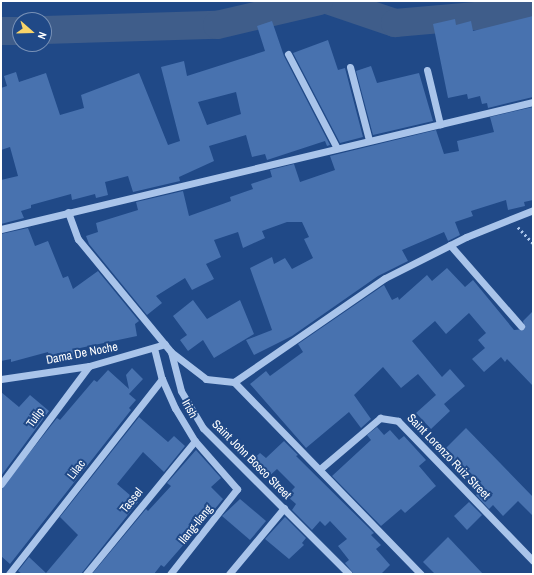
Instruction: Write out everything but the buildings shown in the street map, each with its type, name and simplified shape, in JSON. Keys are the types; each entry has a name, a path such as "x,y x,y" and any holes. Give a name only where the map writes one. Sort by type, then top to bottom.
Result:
{"street":[{"path":"288,54 337,148"},
{"path":"350,67 369,140"},
{"path":"427,70 440,124"},
{"path":"1,229 533,102"},
{"path":"234,382 385,278 450,245 510,218 533,210"},
{"name":"Saint John Bosco Street","path":"68,212 78,239 171,352 181,391 203,428 349,574"},
{"path":"450,245 521,326"},
{"name":"Dama De Noche","path":"1,379 88,366 165,344"},
{"name":"Irish","path":"154,348 162,379 195,441 236,489"},
{"path":"171,352 206,379 234,382 421,574"},
{"name":"Tulip","path":"1,484 88,366"},
{"name":"Lilac","path":"9,574 162,379"},
{"name":"Saint Lorenzo Ruiz Street","path":"320,469 380,418 398,422 533,561"},
{"name":"Tassel","path":"86,574 195,441"},
{"name":"Ilang-Ilang","path":"170,574 236,489"},
{"path":"229,574 284,508"}],"path":[{"path":"510,218 533,243"}],"waterway":[{"path":"52,30 217,25 319,1"},
{"path":"330,1 395,23 533,11"},
{"path":"1,31 12,31"}]}
